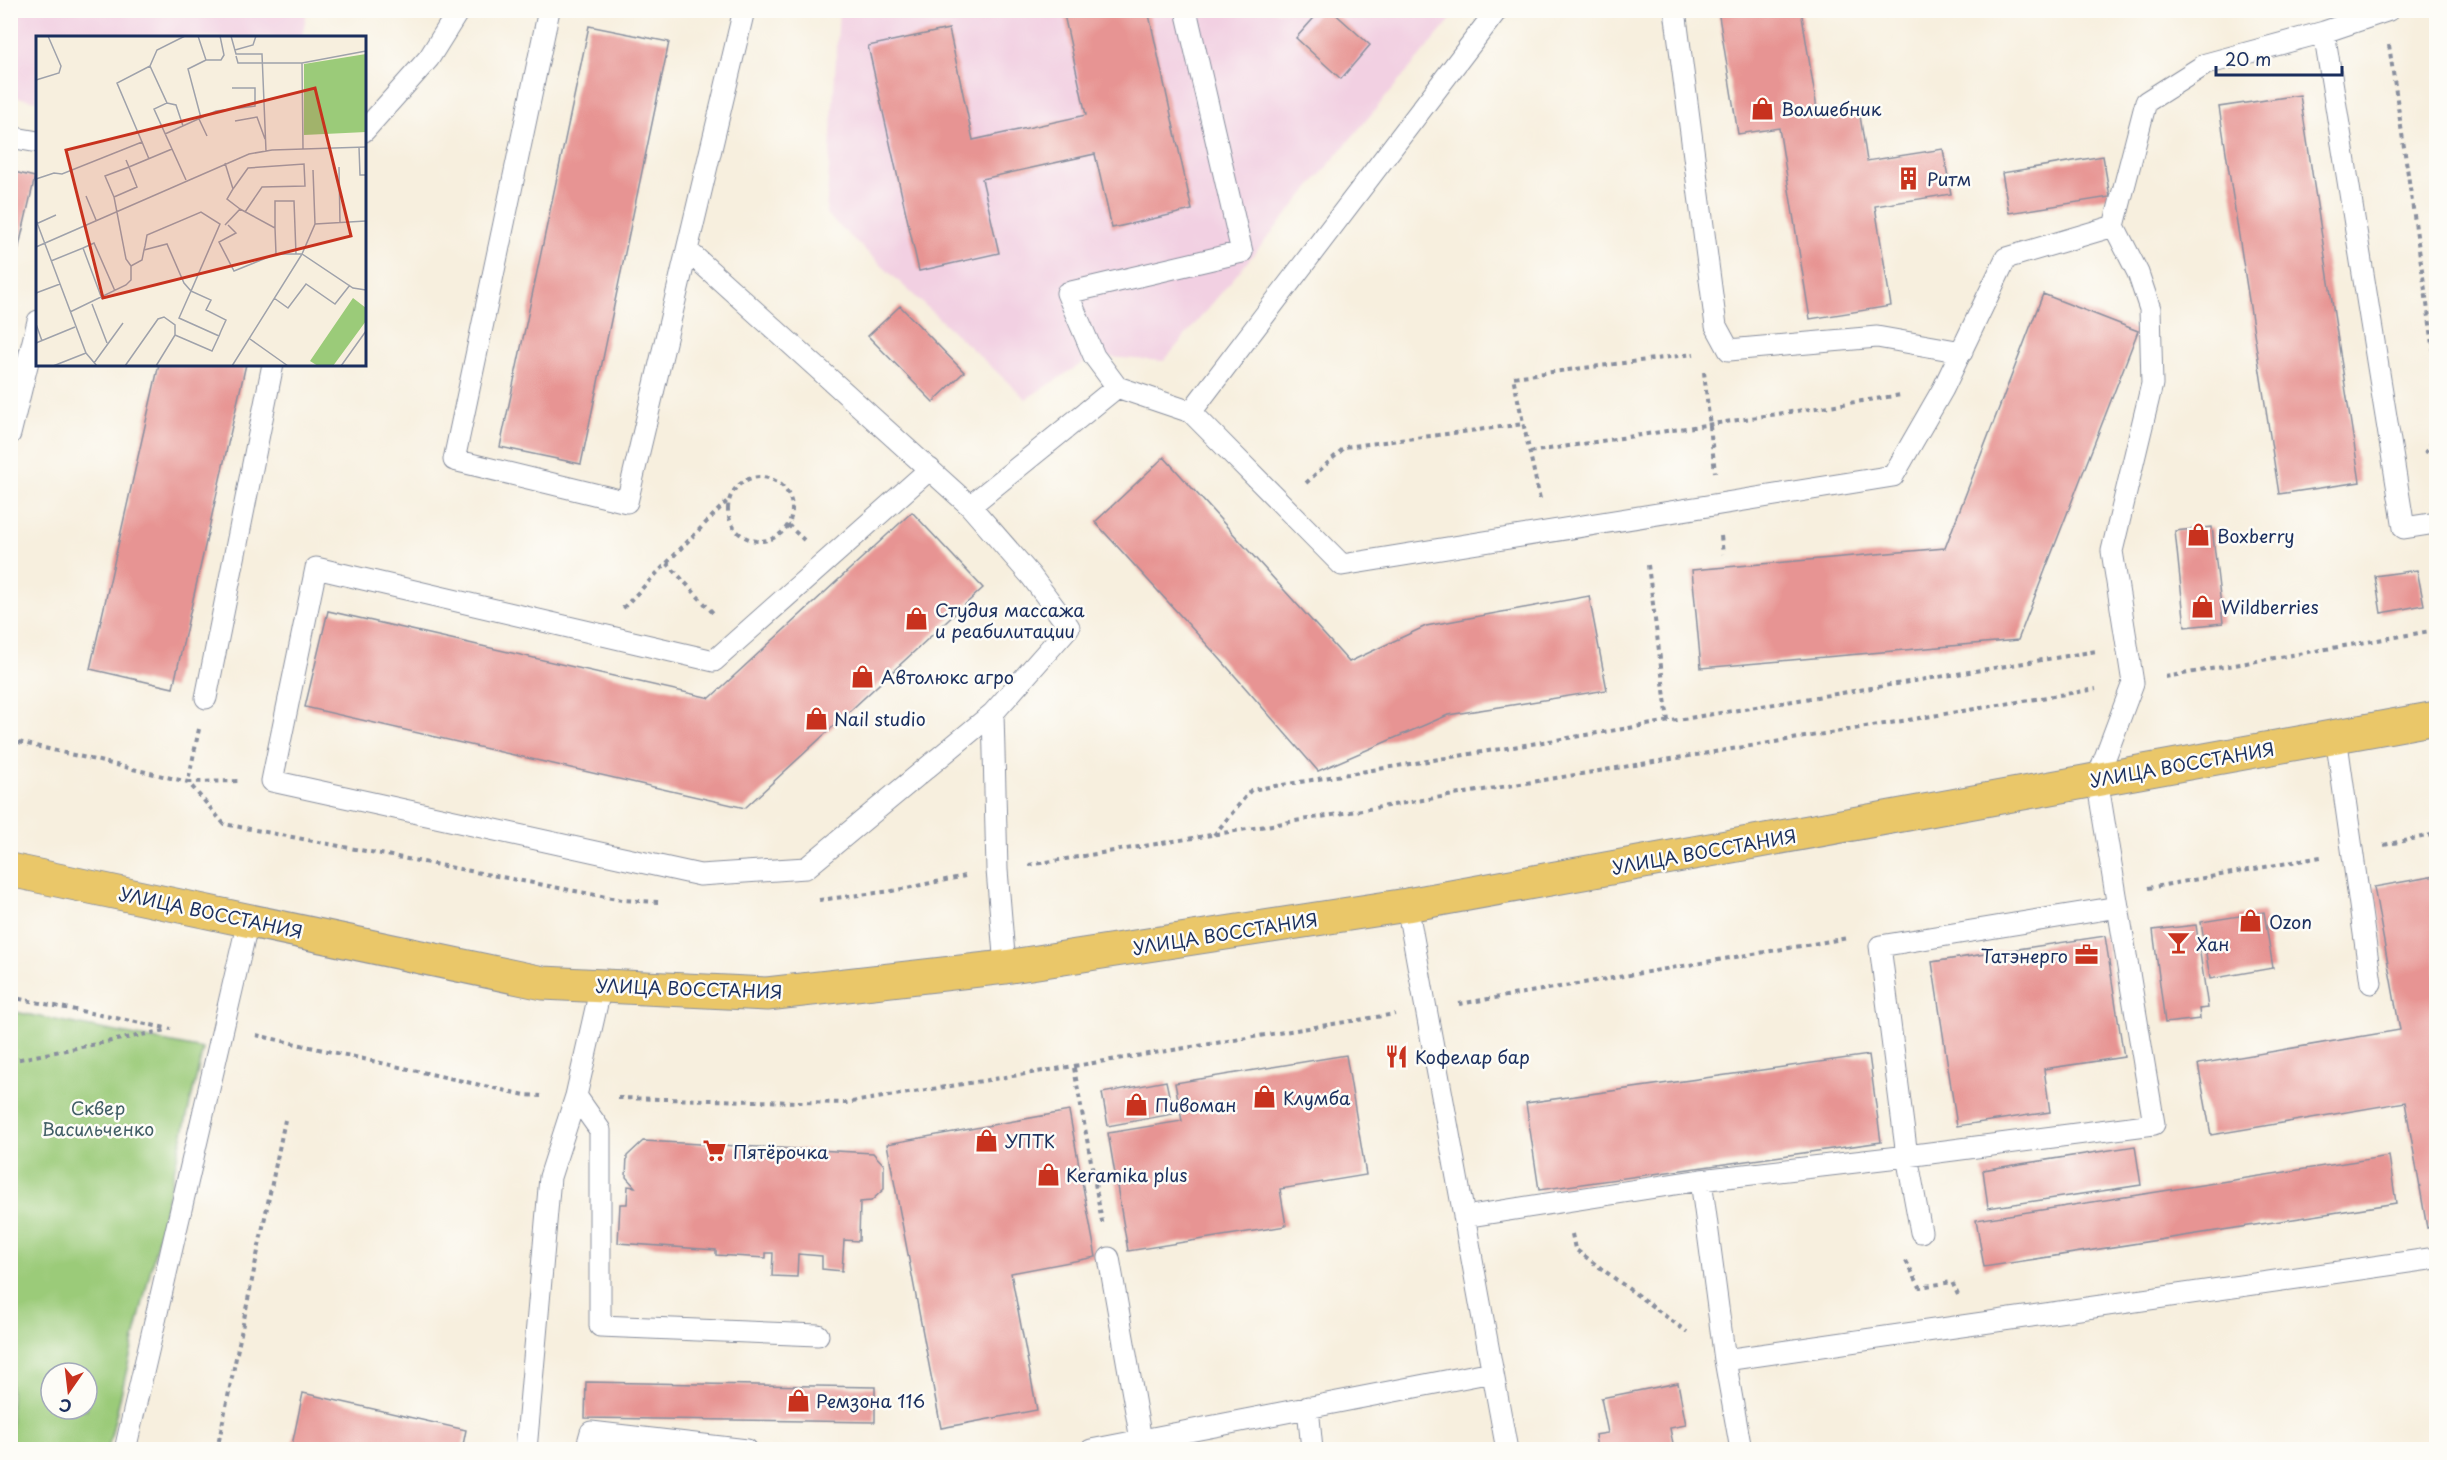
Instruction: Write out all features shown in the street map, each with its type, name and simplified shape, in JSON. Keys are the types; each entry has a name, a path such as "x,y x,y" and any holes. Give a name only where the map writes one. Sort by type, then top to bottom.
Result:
{"main road":[{"name":"УЛИЦА ВОССТАНИЯ","path":"10,870 543,983 767,994 1005,967 1407,905 2436,718"}],"lane":[{"path":"366,129 429,58 459,10"},
{"path":"549,10 454,460 627,502 744,10"},
{"path":"1186,10 1242,252 1067,293 1094,356 1118,387 1191,412 1342,565 1893,476 1943,389 2006,258 2114,226"},
{"path":"1191,412 1497,10"},
{"path":"1675,10 1716,326 1729,350 1877,337 1962,352"},
{"path":"1464,1217 1701,1180 2154,1124 2097,779 2133,683 2112,551 2152,384 2150,309 2138,273 2114,226 2146,102 2206,64 2324,32 2386,11"},
{"path":"2324,32 2404,528 2436,523"},
{"path":"10,137 36,142"},
{"path":"687,250 930,469 970,506 1031,576 1069,627 993,713 806,868 700,875 272,781 316,568 714,661 930,469"},
{"path":"10,434 36,329"},
{"path":"206,698 273,366"},
{"path":"970,506 1118,387"},
{"path":"993,713 997,870 1005,967"},
{"path":"2336,736 2371,983"},
{"path":"1921,1232 1907,1156 1880,946 2117,900"},
{"path":"1407,905 1507,1449"},
{"path":"125,1449 248,921"},
{"path":"526,1449 550,1177 576,1096 601,986"},
{"path":"576,1096 600,1130 600,1326 818,1335"},
{"path":"1701,1180 1725,1360 1741,1449"},
{"path":"1108,1258 1141,1440"},
{"path":"1725,1360 2436,1258"},
{"path":"1091,1449 1119,1447 1141,1440 1492,1372"},
{"path":"1308,1407 1312,1449"},
{"path":"586,1449 591,1432 747,1449"}],"path":[{"path":"2386,11 2436,365"},
{"path":"1547,532 1514,377 1729,350"},
{"path":"1702,353 1723,554"},
{"path":"1530,452 1943,389"},
{"path":"1282,505 1346,447 1524,423"},
{"path":"598,634 744,481 757,477 769,478 782,486 790,497 792,511 788,525 777,536 762,541 747,538 735,529 731,522 728,515 729,499"},
{"path":"667,563 738,639"},
{"path":"1648,565 1668,721"},
{"path":"810,901 892,891 997,870 2133,683 2436,630"},
{"path":"1214,835 1251,790 2127,646"},
{"path":"10,740 188,782 272,781"},
{"path":"188,782 196,744"},
{"path":"188,782 224,824 622,900 669,902"},
{"path":"2117,900 2436,834"},
{"path":"251,1034 525,1095 846,1103 1074,1068 1858,937"},
{"path":"10,997 171,1029 10,1061"},
{"path":"1074,1068 1108,1258"},
{"path":"217,1449 285,1120"},
{"path":"1564,1201 1575,1249 1725,1360"}],"shaded area":[{"path":"11,10 307,10 302,36 36,36 36,101 11,96"},
{"path":"839,11 1458,11 1164,361 1094,356 1026,399 826,214"}],"green space":[{"name":"Сквер Васильченко","path":"10,1011 203,1049 108,1449 11,1449"}],"building":[{"path":"1063,10 1148,10 1192,210 1112,228 1095,154 982,179 999,253 919,271 868,46 949,29 973,140 1086,115"},
{"path":"1321,10 1331,10 1370,45 1341,79 1296,38"},
{"path":"1718,10 1801,10 1818,115 1859,109 1867,161 1943,149 1951,194 1875,206 1891,306 1810,319 1779,128 1738,134"},
{"path":"589,26 669,42 581,464 500,447"},
{"path":"2300,95 2360,482 2279,494 2219,107"},
{"path":"2103,156 2110,197 2009,213 2002,173"},
{"path":"10,171 35,177 11,281 10,281"},
{"path":"2043,294 2138,331 2018,640 1701,668 1692,570 1945,548"},
{"path":"900,306 964,372 933,402 868,336"},
{"path":"159,366 246,366 173,688 90,669"},
{"path":"1164,457 1349,662 1426,626 1589,596 1607,690 1448,715 1318,771 1095,522"},
{"path":"912,512 983,588 745,808 305,707 328,611 710,698"},
{"path":"2212,527 2223,623 2185,627 2175,531"},
{"path":"2417,570 2424,605 2381,613 2375,576"},
{"path":"2436,876 2436,1226 2427,1228 2405,1102 2211,1135 2198,1064 2400,1030 2374,887"},
{"path":"2264,912 2273,968 2210,979 2201,922"},
{"path":"2196,925 2208,1008 2199,1009 2200,1019 2165,1023 2153,930"},
{"path":"2105,936 2124,1057 2044,1069 2050,1112 1957,1126 1932,962"},
{"path":"1346,1055 1366,1175 1280,1189 1286,1226 1128,1251 1108,1133 1182,1121 1175,1083"},
{"path":"1869,1055 1881,1142 1539,1190 1526,1103"},
{"name":"Пивоман","path":"1166,1081 1173,1114 1108,1126 1102,1093"},
{"path":"1069,1111 1096,1257 1011,1273 1037,1410 941,1428 887,1144"},
{"path":"643,1141 873,1153 884,1165 884,1189 871,1201 860,1202 859,1241 844,1240 842,1271 822,1269 822,1256 798,1254 797,1277 772,1276 773,1253 766,1253 766,1258 716,1255 716,1250 618,1243 620,1204 627,1204 628,1186 635,1187 626,1177 627,1156"},
{"path":"2135,1146 2141,1185 1988,1208 1983,1170"},
{"path":"2389,1156 2396,1203 1984,1267 1976,1220"},
{"path":"586,1382 875,1387 875,1422 585,1418"},
{"path":"1678,1383 1686,1425 1670,1428 1674,1450 1597,1450 1595,1435 1608,1433 1601,1398"},
{"path":"303,1393 466,1430 462,1450 291,1450"}],"place":[{"name":"Волшебник","path":"1763,108"},
{"name":"Ритм","path":"1909,178"},
{"name":"Boxberry","path":"2199,535"},
{"name":"Wildberries","path":"2203,606"},
{"name":"Студия массажа и реабилитации","path":"917,619"},
{"name":"Автолюкс агро","path":"863,676"},
{"name":"Nail studio","path":"816,718"},
{"name":"Ozon","path":"2251,921"},
{"name":"Хан","path":"2178,943"},
{"name":"Татэнерго","path":"2086,955"},
{"name":"Кофелар бар","path":"1397,1056"},
{"name":"Клумба","path":"1265,1097"},
{"name":"Пивоман","path":"1137,1104"},
{"name":"УПТК","path":"987,1140"},
{"name":"Пятёрочка","path":"715,1151"},
{"name":"Keramika plus","path":"1048,1174"},
{"name":"Ремзона 116","path":"798,1400"}]}
